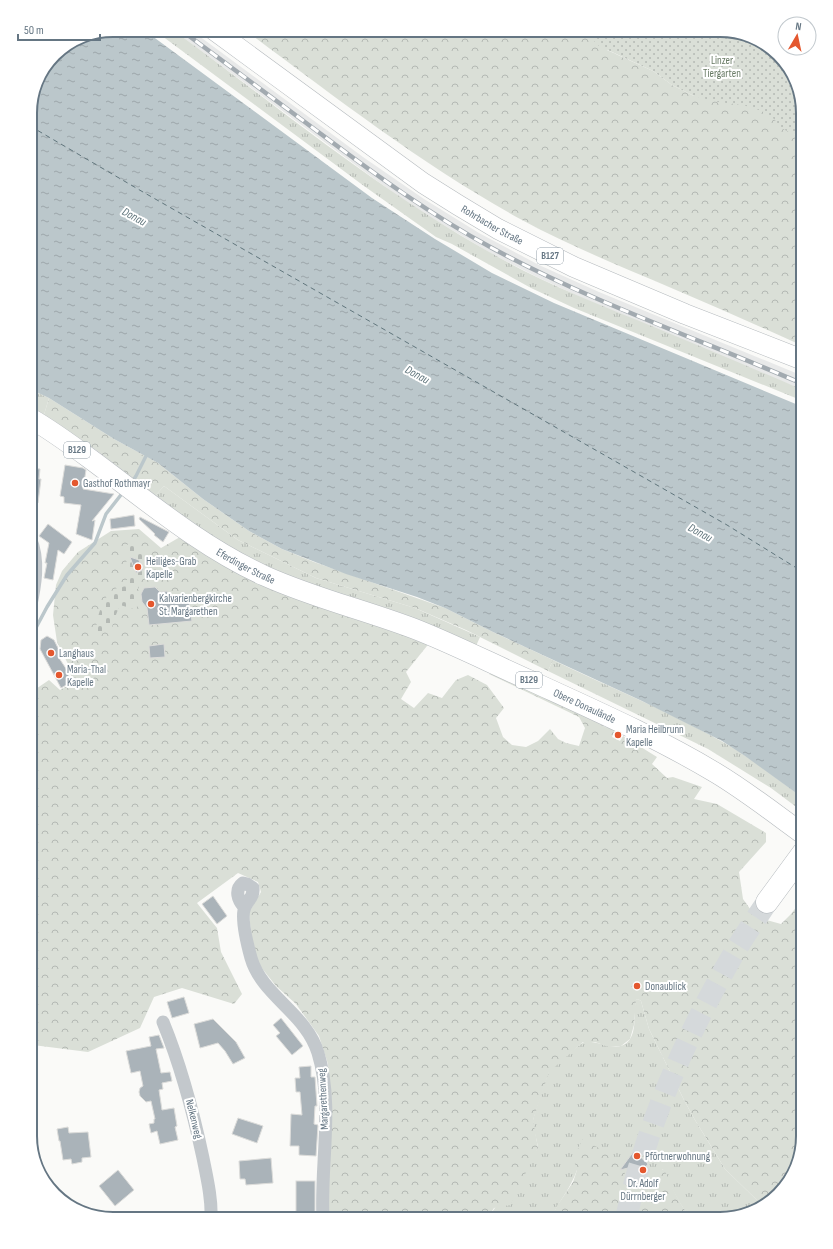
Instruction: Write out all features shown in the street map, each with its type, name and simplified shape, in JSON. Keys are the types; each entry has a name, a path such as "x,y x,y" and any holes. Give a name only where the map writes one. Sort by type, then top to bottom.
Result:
{"highway":[{"path":"767,902 796,863"}],"main road":[{"name":"Rohrbacher Straße","path":"224,37 423,183 498,229 536,249 606,281 796,357"},
{"name":"Eferdinger Straße","path":"37,423 71,445 198,538 242,564 265,576 304,592 374,615"},
{"name":"Obere Donaulände","path":"374,615 415,629 458,647 685,755 742,790 796,829"}],"street":[{"name":"Margarethenweg","path":"244,908 244,929 254,968 274,995 303,1024 310,1034 321,1063 324,1083 325,1128 322,1193 323,1212"},
{"name":"Nelkenweg","path":"163,1022 182,1073 199,1141 209,1194 210,1212"}],"shaded area":[{"path":"182,37 200,37 363,157 424,199 479,233 539,265 599,292 796,373 796,387 587,300 539,278 492,254 415,208"}],"green space":[{"path":"163,37 182,37 368,175 449,228 491,253 563,289 796,387 796,398 574,308 531,288 452,244 436,237 364,186"},
{"path":"254,37 613,37 607,50 653,71 672,85 694,96 760,91 796,135 796,343 595,255 522,220 450,177 380,130"},
{"name":"Linzer Tiergarten","path":"590,37 725,37 735,38 754,45 774,59 786,75 795,103 796,135 783,129 774,119 762,111 743,105 718,102 694,96 672,85 653,71 599,46"},
{"path":"37,392 49,398 43,418 37,415"},
{"path":"49,398 114,439 158,463 203,499 249,531 282,549 314,562 445,608 553,660 548,671 466,630 415,608 316,578 238,540 164,486 155,496 96,450 43,418"},
{"path":"164,486 238,540 316,578 415,608 480,637 476,646 281,575 218,543 155,496"},
{"path":"139,529 161,548 180,537 431,641 406,672 411,682 401,699 414,708 428,693 442,698 456,680 468,675 487,685 504,708 496,718 503,737 512,745 526,747 538,741 550,729 558,739 566,743 579,746 585,728 579,717 489,674 498,671 579,708 605,727 615,729 612,737 620,741 623,736 657,757 652,764 667,778 673,777 702,787 694,799 717,804 766,833 766,842 739,872 743,899 756,917 781,924 796,907 796,1136 790,1165 786,1174 774,1190 759,1202 725,1169 684,1100 649,1029 641,1001 638,999 636,1000 634,1025 630,1039 621,1046 609,1047 595,1042 583,1042 549,1072 533,1120 538,1148 510,1205 494,1208 491,1212 328,1212 330,1124 328,1064 319,1036 296,1004 276,986 257,962 251,934 249,912 261,892 258,882 238,873 197,903 217,928 221,952 242,994 234,1004 182,988 154,997 140,1028 88,1052 37,1046 37,688 49,680 60,690 73,683 68,664 57,642 53,615 56,585 62,571 78,552 111,531"},
{"path":"134,543 148,561 155,574 136,581 139,588 135,590 137,607 134,609 120,605 112,628 95,636 100,610 106,598 115,589 127,586 126,545"},
{"path":"553,660 679,719 732,747 796,793 796,807 771,788 708,749 548,671"},
{"path":"638,999 641,1001 649,1029 695,1120 725,1169 759,1202 740,1209 730,1211 686,1212 672,1189 663,1169 649,1189 647,1200 639,1206 627,1205 621,1198 620,1188 577,1170 554,1212 492,1212 538,1148 533,1121 549,1071 584,1042 614,1047 625,1044 632,1035 636,1000"},
{"path":"583,1139 616,1158 628,1179 620,1188 621,1198 627,1205 639,1206 646,1200 649,1189 643,1181 652,1174 664,1169 686,1212 554,1212 573,1182 577,1170 573,1158"}],"water":[{"name":"Donau","path":"154,37 372,198 435,239 492,273 554,303 796,404 796,793 722,741 642,701 493,632 445,608 417,597 346,574 282,549 249,531 203,499 158,463 114,439 49,398 37,392 38,98 47,75 59,59 75,47 98,38"}],"building":[{"name":"Gasthof Rothmayr","path":"65,465 83,468 86,470 83,489 114,494 92,521 95,520 92,540 76,534 81,505 64,503 64,497 60,496"},
{"path":"37,469 40,469 39,479 41,479 38,503"},
{"path":"134,515 135,526 111,529 110,519"},
{"path":"140,517 169,532 163,542 139,519"},
{"path":"48,524 72,542 64,554 58,550 53,580 44,578 49,543 39,536"},
{"name":"Heiliges-Grab Kapelle","path":"130,557 139,560 143,570 136,573"},
{"path":"155,587 160,592 167,591 169,597 188,596 192,621 149,625 147,608 142,602 141,594 144,588"},
{"path":"47,636 54,640 62,656 59,658 67,670 66,671 70,678 68,680 70,683 61,688 40,649 41,640"},
{"path":"164,644 165,657 150,658 149,646"},
{"path":"213,896 227,916 217,924 202,904"},
{"path":"184,997 189,1013 172,1018 167,1002"},
{"path":"281,1018 303,1046 292,1055 276,1036 280,1033 273,1025"},
{"path":"213,1019 236,1042 245,1058 233,1064 218,1043 200,1048 194,1024"},
{"path":"159,1035 164,1048 156,1049 161,1073 170,1072 172,1081 162,1083 163,1089 159,1090 162,1110 174,1108 177,1126 175,1127 178,1140 160,1144 157,1131 151,1133 149,1124 154,1123 155,1119 151,1101 146,1102 140,1096 140,1088 143,1086 140,1071 131,1073 126,1051 151,1046 149,1037"},
{"path":"311,1066 311,1077 315,1077 317,1106 315,1106 314,1124 318,1125 316,1156 299,1155 299,1146 290,1146 291,1114 302,1115 300,1092 296,1092 295,1078 300,1078 299,1067"},
{"path":"238,1118 263,1126 257,1143 232,1134"},
{"path":"68,1127 69,1133 88,1132 91,1157 82,1158 82,1162 72,1164 71,1159 63,1160 57,1129"},
{"path":"634,1151 648,1164 644,1169 636,1166 620,1170"},
{"path":"271,1158 273,1183 246,1185 245,1179 240,1179 239,1161"},
{"path":"118,1170 134,1190 115,1206 99,1186"},
{"path":"296,1181 315,1181 315,1212 296,1212"}],"waterway":[{"path":"132,482 146,456"},
{"path":"37,626 67,575 95,543 106,514 124,491"}],"ferry route":[{"path":"37,130 727,525 796,568"}],"tunnel":[{"path":"628,1212 634,1184 656,1115 684,1049 716,984 767,902"}],"railway":[{"path":"190,37 383,179 469,235 530,268 606,303 796,381"}],"place":[{"name":"Gasthof Rothmayr","path":"75,483"},
{"name":"Heiliges-Grab Kapelle","path":"138,567"},
{"name":"Kalvarienbergkirche St. Margarethen","path":"151,604"},
{"name":"Langhaus","path":"51,653"},
{"name":"Maria-Thal Kapelle","path":"59,675"},
{"name":"Maria Heilbrunn Kapelle","path":"618,735"},
{"name":"Donaublick","path":"637,986"},
{"name":"Pförtnerwohnung","path":"637,1156"},
{"name":"Dr. Adolf Dürrnberger","path":"643,1170"}]}
